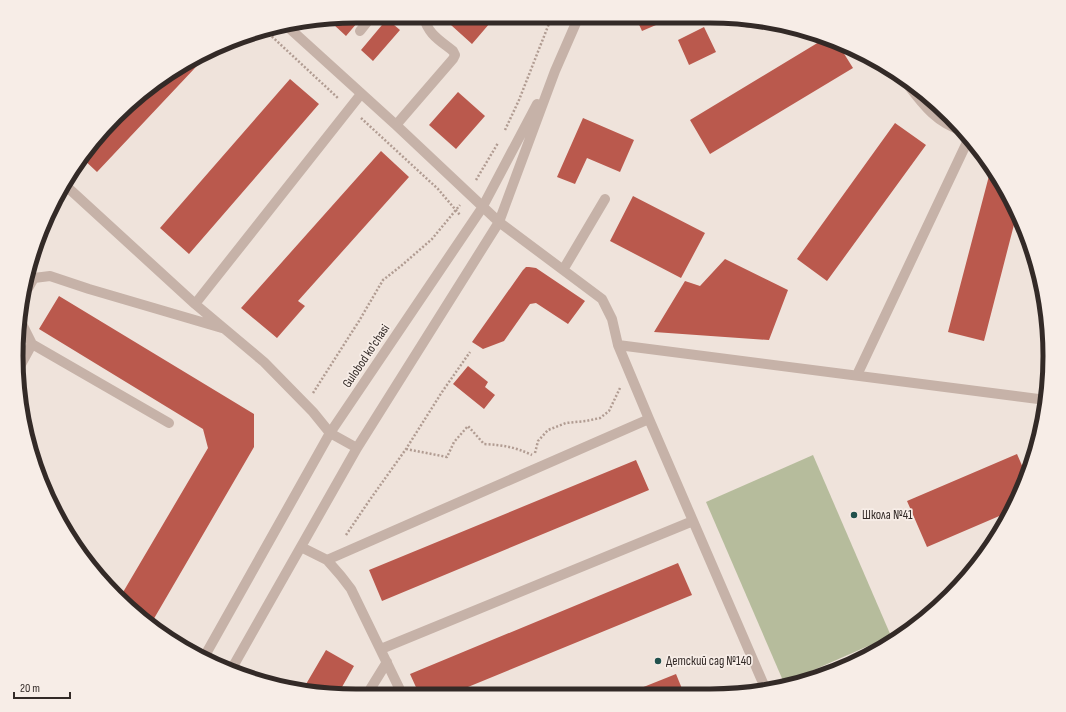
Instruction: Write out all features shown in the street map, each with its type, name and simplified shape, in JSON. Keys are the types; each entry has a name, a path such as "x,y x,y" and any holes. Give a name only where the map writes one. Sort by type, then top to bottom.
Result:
{"street":[{"path":"360,31 366,23"},
{"path":"396,125 454,59 455,55 453,51 431,34 425,23"},
{"name":"Gulobod ko'chasi","path":"233,666 357,448 499,222 555,71 576,23"},
{"path":"290,29 396,125 482,208 602,299 612,319 618,345 628,369 764,685"},
{"name":"Gulobod ko'chasi","path":"206,653 330,433 482,208 555,71"},
{"path":"914,93 931,114 949,125"},
{"path":"195,304 362,94"},
{"path":"857,375 966,144"},
{"path":"69,188 195,304 264,362 330,433 357,448"},
{"path":"563,270 605,199"},
{"path":"31,284 34,278 50,276 226,330"},
{"path":"24,329 32,344 169,423"},
{"path":"23,360 32,344"},
{"path":"618,345 1040,399"},
{"path":"331,559 649,419"},
{"path":"381,650 693,521"},
{"path":"301,546 331,559 351,589 400,689"},
{"path":"370,689 387,662"}],"path":[{"path":"505,130 519,100 549,23"},
{"path":"269,34 387,141 438,189 457,210"},
{"path":"305,405 359,321 383,280 432,239 457,210 498,143"},
{"path":"331,559 349,529 406,449 442,392 470,352"},
{"path":"406,449 447,457 454,442 468,426 484,444 503,445 518,448 534,456 538,441 548,430 566,423 600,418 609,411 628,369"}],"green space":[{"path":"813,455 891,635 795,678 783,681 706,502"}],"building":[{"path":"357,23 346,36 333,24"},
{"path":"384,23 392,23 400,30 373,61 361,50"},
{"path":"449,23 490,23 472,44"},
{"path":"638,23 661,23 642,31"},
{"path":"704,27 716,52 689,65 678,40"},
{"path":"819,42 842,50 853,68 710,154 690,120"},
{"path":"201,61 97,172 86,162 106,136 136,106 153,92 171,79"},
{"path":"290,79 319,104 189,254 160,228"},
{"path":"458,92 485,116 456,149 429,125"},
{"path":"583,118 634,140 620,172 587,158 575,184 557,177"},
{"path":"895,123 926,145 827,281 797,259"},
{"path":"381,151 409,177 298,301 305,306 277,338 241,308"},
{"path":"989,175 1015,222 984,341 948,332"},
{"path":"633,196 705,233 681,278 610,241"},
{"path":"725,259 788,290 769,340 654,332 685,281 700,286"},
{"path":"526,267 536,268 585,301 568,324 536,303 530,304 504,341 483,349 472,342"},
{"path":"59,296 254,414 254,447 153,620 123,593 208,448 203,429 39,329"},
{"path":"468,366 488,382 485,387 495,395 484,409 453,384"},
{"path":"1017,454 1023,468 1009,503 1002,515 927,547 907,501"},
{"path":"636,460 649,490 382,601 369,570"},
{"path":"678,563 692,595 463,689 417,689 410,674"},
{"path":"326,650 354,666 341,688 306,685"},
{"path":"676,674 682,689 638,689"}],"place":[{"name":"Школа №41","path":"854,515"},
{"name":"Детский сад №140","path":"658,661"}]}
